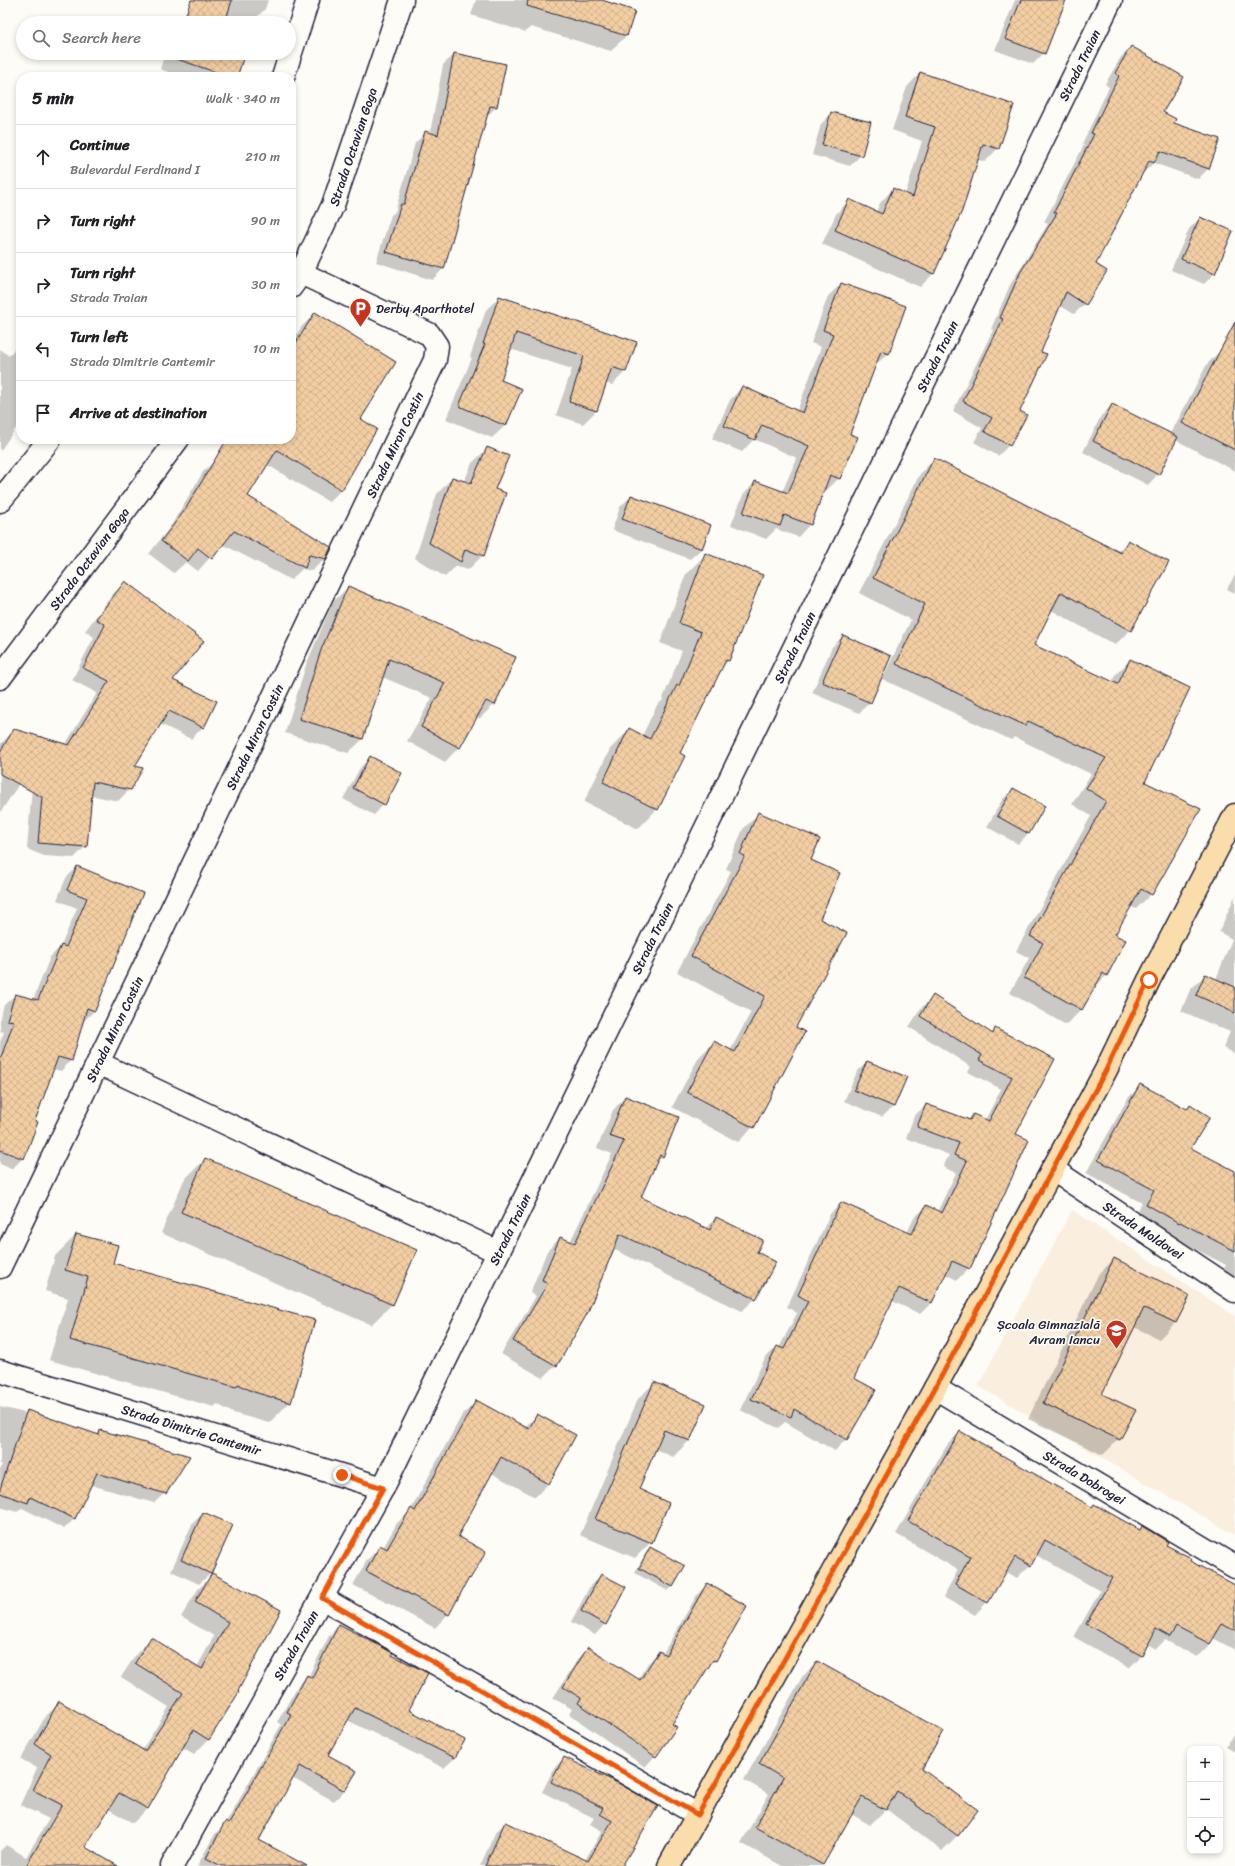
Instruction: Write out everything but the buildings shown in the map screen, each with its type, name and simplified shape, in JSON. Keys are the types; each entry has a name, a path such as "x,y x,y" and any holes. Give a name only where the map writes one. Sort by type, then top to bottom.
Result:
{"main road":[{"path":"669,1866 935,1388 1106,1070 1149,980 1235,815"}],"street":[{"path":"296,37 308,0"},
{"name":"Strada Octavian Goga","path":"296,280 333,205 402,0"},
{"name":"Strada Traian","path":"172,1866 383,1488 1111,0"},
{"path":"285,72 289,60"},
{"name":"Strada Miron Costin","path":"0,1267 435,360 437,346 429,334 296,280"},
{"path":"0,501 46,444"},
{"name":"Strada Octavian Goga","path":"0,678 174,444"},
{"path":"98,1063 498,1252"},
{"name":"Strada Moldovei","path":"1052,1169 1235,1291"},
{"name":"Strada Dimitrie Cantemir","path":"0,1371 383,1488"},
{"name":"Strada Dobrogei","path":"935,1388 1235,1567"},
{"path":"322,1598 698,1815"}],"shaded area":[{"name":"Școala Gimnazială Avram Iancu","path":"1072,1210 1235,1316 1235,1535 978,1386"}],"place":[{"name":"Derby Aparthotel","path":"361,328"},
{"name":"Școala Gimnazială Avram Iancu","path":"1116,1350"}],"route":[{"path":"342,1475 383,1488 322,1598 698,1815 935,1388 1106,1070 1149,980"}]}
